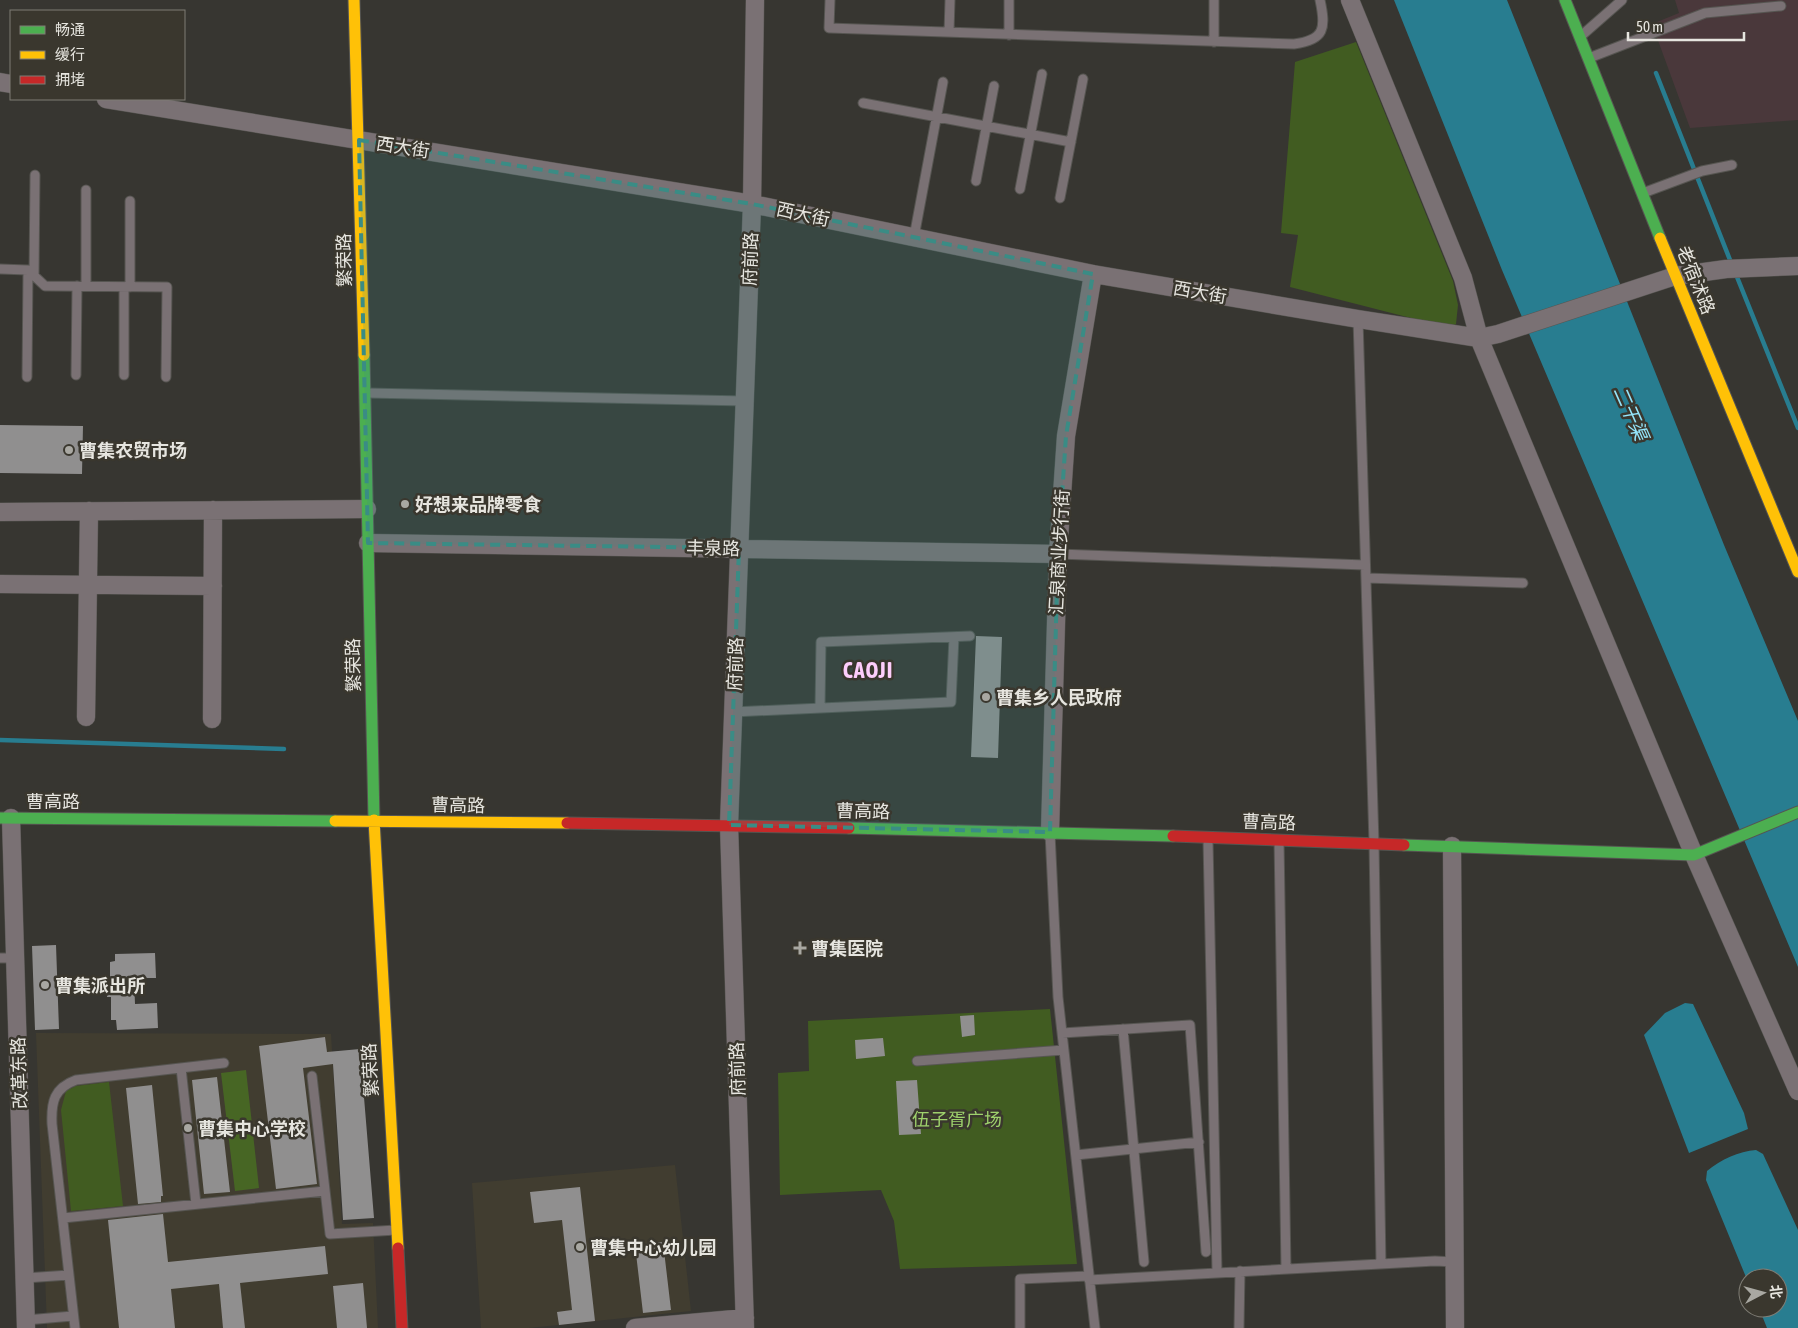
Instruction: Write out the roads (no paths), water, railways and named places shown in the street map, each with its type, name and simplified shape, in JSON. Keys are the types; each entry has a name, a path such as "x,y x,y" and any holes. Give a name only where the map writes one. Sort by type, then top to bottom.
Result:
{"street":[{"name":"繁荣路","path":"354,0 359,140 374,822 402,1328"},
{"name":"府前路","path":"745,1323 729,825 752,204 755,0"},
{"path":"1350,0 1462,278 1480,338 1694,855 1798,1091"},
{"name":"老宿沭路","path":"1565,0 1675,276 1798,572"},
{"name":"西大街","path":"112,100 752,204 1093,274 1480,338 1498,334 1675,276 1733,268 1798,266"},
{"name":"汇泉商业步行街","path":"1050,832 1058,554 1066,436 1093,274"},
{"path":"0,512 367,509"},
{"path":"212,719 213,510"},
{"path":"86,718 89,511"},
{"name":"丰泉路","path":"368,542 1058,554"},
{"path":"0,584 213,586"},
{"name":"曹高路","path":"5,818 729,825 1050,832 1694,855 1798,812"},
{"name":"改革东路","path":"5,818 8,958 26,1324"},
{"path":"1452,846 1455,1328"},
{"path":"635,1328 745,1323"}],"lane":[{"path":"830,0 829,28 1294,44 1314,40 1319,34 1323,23 1320,0"},
{"path":"949,32 950,0"},
{"path":"1008,34 1009,0"},
{"path":"1214,0 1214,42"},
{"path":"1580,37 1622,0"},
{"path":"1589,58 1705,13 1781,6"},
{"path":"1020,190 1042,74"},
{"path":"1060,198 1083,79"},
{"path":"914,237 943,82"},
{"path":"976,180 994,86"},
{"path":"863,103 1071,142"},
{"path":"1643,194 1702,171 1732,165"},
{"path":"28,377 35,174"},
{"path":"76,375 86,190"},
{"path":"124,375 130,201"},
{"path":"0,269 31,273 44,286 167,287 166,377"},
{"path":"1358,319 1374,844 1381,1264"},
{"path":"364,393 744,402"},
{"path":"1058,554 1366,565"},
{"path":"1366,578 1523,583"},
{"path":"820,708 822,642 970,636"},
{"path":"733,712 951,702 954,637"},
{"path":"1050,832 1058,997 1095,1328"},
{"path":"1208,838 1217,1272"},
{"path":"1279,840 1286,1268"},
{"path":"1062,1033 1190,1025 1206,1252"},
{"path":"1123,1029 1144,1262"},
{"path":"916,1061 1064,1050"},
{"path":"75,1328 52,1111 59,1090 67,1083 76,1080 224,1063"},
{"path":"181,1068 196,1204"},
{"path":"312,1076 330,1234 396,1230"},
{"path":"1076,1155 1198,1142"},
{"path":"63,1218 325,1191"},
{"path":"1020,1328 1020,1280 1435,1261 1454,1262"},
{"path":"1239,1328 1240,1271"},
{"path":"25,1278 69,1275"},
{"path":"26,1324 73,1316"}],"water":[{"name":"二干渠","path":"1394,0 1507,0 1724,545 1798,721 1798,967 1502,270"},
{"path":"1685,1003 1693,1004 1744,1113 1748,1129 1689,1153 1644,1035 1665,1013"},
{"path":"1756,1150 1763,1154 1798,1230 1798,1328 1767,1328 1763,1318 1788,1318 1788,1268 1742,1268 1706,1180 1707,1171 1718,1163 1736,1154"}],"waterway":[{"path":"1656,73 1732,265"},
{"path":"1735,272 1798,428"},
{"path":"0,740 284,749"}],"place":[{"name":"曹集农贸市场","path":"69,450"},
{"name":"好想来品牌零食","path":"405,504"},
{"name":"曹集乡人民政府","path":"986,697"},
{"name":"曹集医院","path":"800,948"},
{"name":"曹集派出所","path":"45,985"},
{"name":"曹集中心学校","path":"188,1128"},
{"name":"曹集中心幼儿园","path":"580,1247"}],"district":[{"name":"CAOJI","path":"868,670"}],"park label":[{"name":"伍子胥广场","path":"957,1119"}]}
